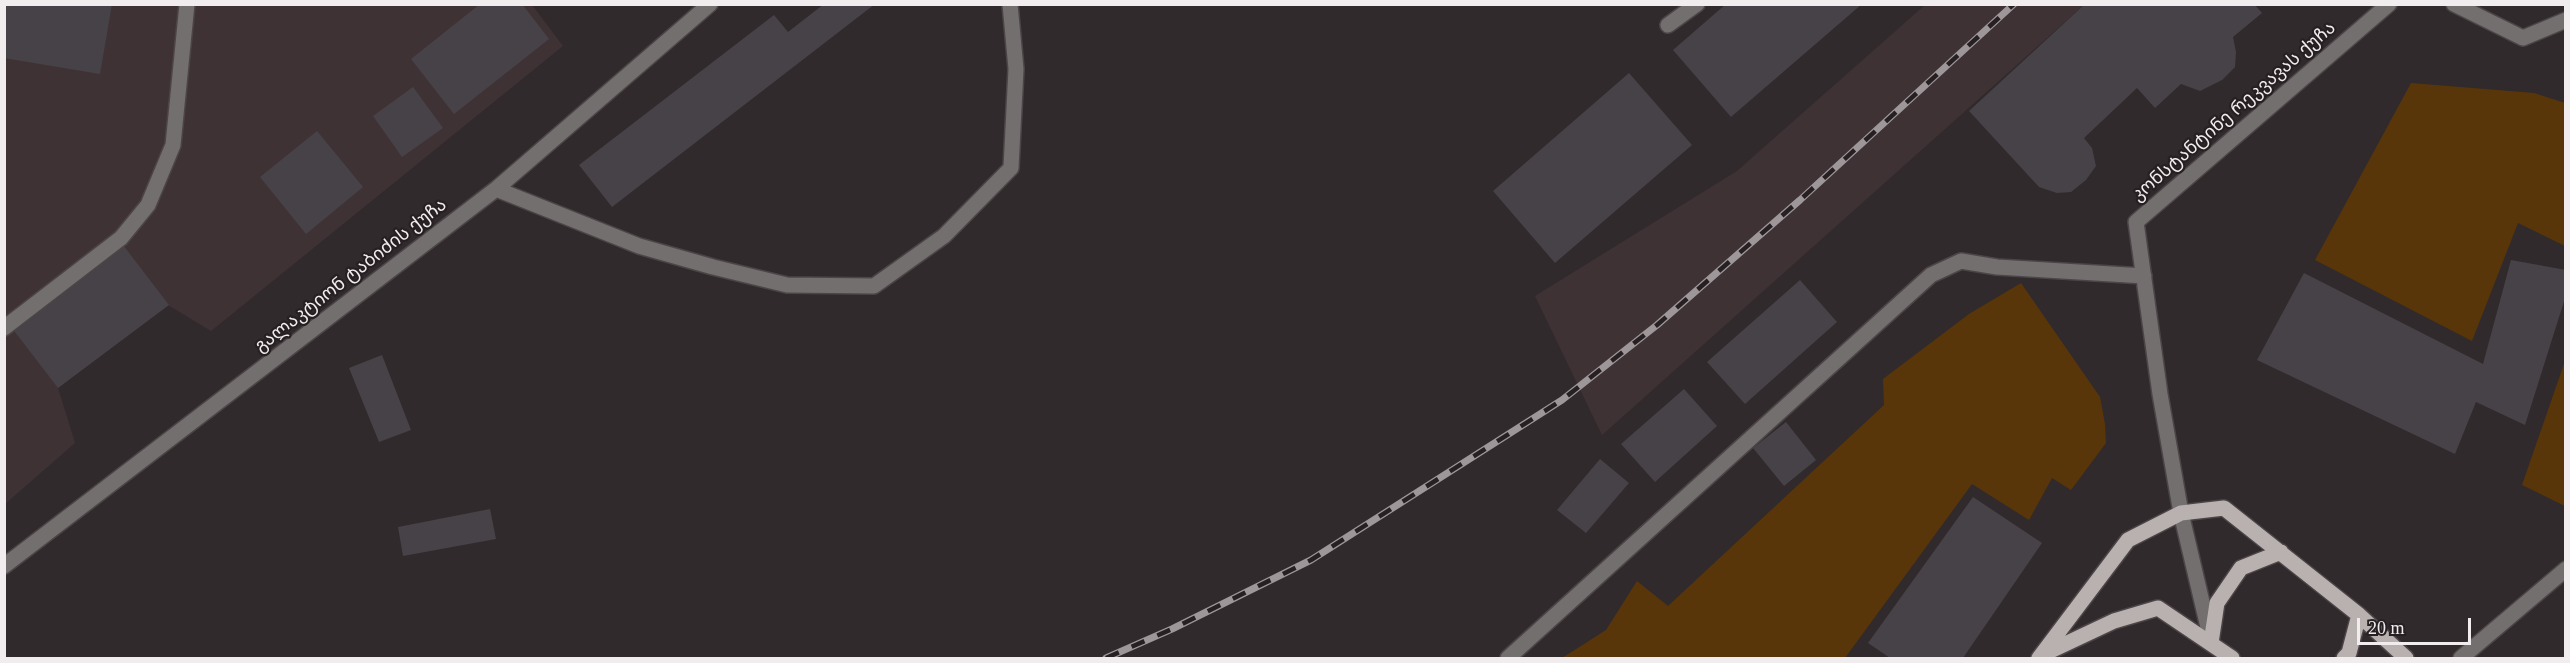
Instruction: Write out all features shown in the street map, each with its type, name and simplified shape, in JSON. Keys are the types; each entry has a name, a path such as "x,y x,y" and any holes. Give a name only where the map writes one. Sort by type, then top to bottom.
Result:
{"main road":[{"path":"2040,657 2128,540 2181,513 2224,508 2360,615 2406,658"},
{"path":"2211,643 2217,603 2241,568 2281,552"},
{"path":"2040,657 2114,621 2158,608 2232,658"},
{"path":"2344,658 2349,653 2360,615"}],"street":[{"path":"4,328 121,237 148,205 173,145 188,4"},
{"name":"გალაკტიონ ტაბიძის ქუჩა","path":"4,566 496,189 710,4"},
{"path":"496,189 639,246 713,267 787,285 874,286 944,236 1011,168 1016,69 1010,4"},
{"path":"1668,26 1697,4"},
{"name":"კონსტანტინე რეკვავას ქუჩა","path":"2211,643 2181,513 2160,394 2136,222 2389,4"},
{"path":"2454,4 2523,39 2565,20"},
{"path":"1508,658 1931,275 1961,261 1997,267 2144,276"},
{"path":"2461,658 2565,569"}],"shaded area":[{"path":"5,5 532,5 563,46 211,331 168,305 58,388 75,443 5,504"},
{"path":"1925,5 2084,5 1602,435 1535,296 1737,171"},
{"path":"2411,83 2534,93 2565,103 2565,246 2518,223 2472,341 2315,260"},
{"path":"2021,283 2100,397 2106,443 2071,490 2052,478 2029,520 1972,484 1845,658 1562,658 1606,630 1637,581 1668,606 1884,405 1883,379 1969,314"},
{"path":"2565,361 2565,506 2522,485"}],"building":[{"path":"4,4 112,4 100,74 4,58"},
{"path":"480,4 522,4 549,39 454,114 411,59"},
{"path":"824,4 875,4 612,207 579,165 774,15 788,32"},
{"path":"1726,4 1862,4 1731,117 1673,50"},
{"path":"2085,4 2254,4 2262,13 2233,37 2236,52 2235,67 2222,80 2200,91 2181,84 2155,108 2137,88 2084,138 2092,148 2096,166 2086,180 2071,192 2057,193 2039,187 1969,111"},
{"path":"1629,73 1692,145 1555,263 1493,191"},
{"path":"413,87 443,128 402,157 373,116"},
{"path":"317,131 363,187 306,234 260,177"},
{"path":"123,245 169,305 58,388 12,328"},
{"path":"2511,260 2566,270 2566,295 2525,425 2476,402 2455,454 2257,360 2304,273 2483,364"},
{"path":"1800,280 1837,322 1745,404 1707,362"},
{"path":"382,355 411,430 379,442 349,368"},
{"path":"1684,389 1717,426 1655,482 1621,444"},
{"path":"1786,422 1816,460 1784,486 1753,448"},
{"path":"1600,459 1629,483 1586,533 1557,510"},
{"path":"1973,497 2042,543 1963,658 1890,658 1868,643"},
{"path":"490,509 496,539 403,556 398,527"}],"railway":[{"path":"1106,658 1172,629 1311,560 1562,400 1657,325 1800,200 2014,4"}]}
